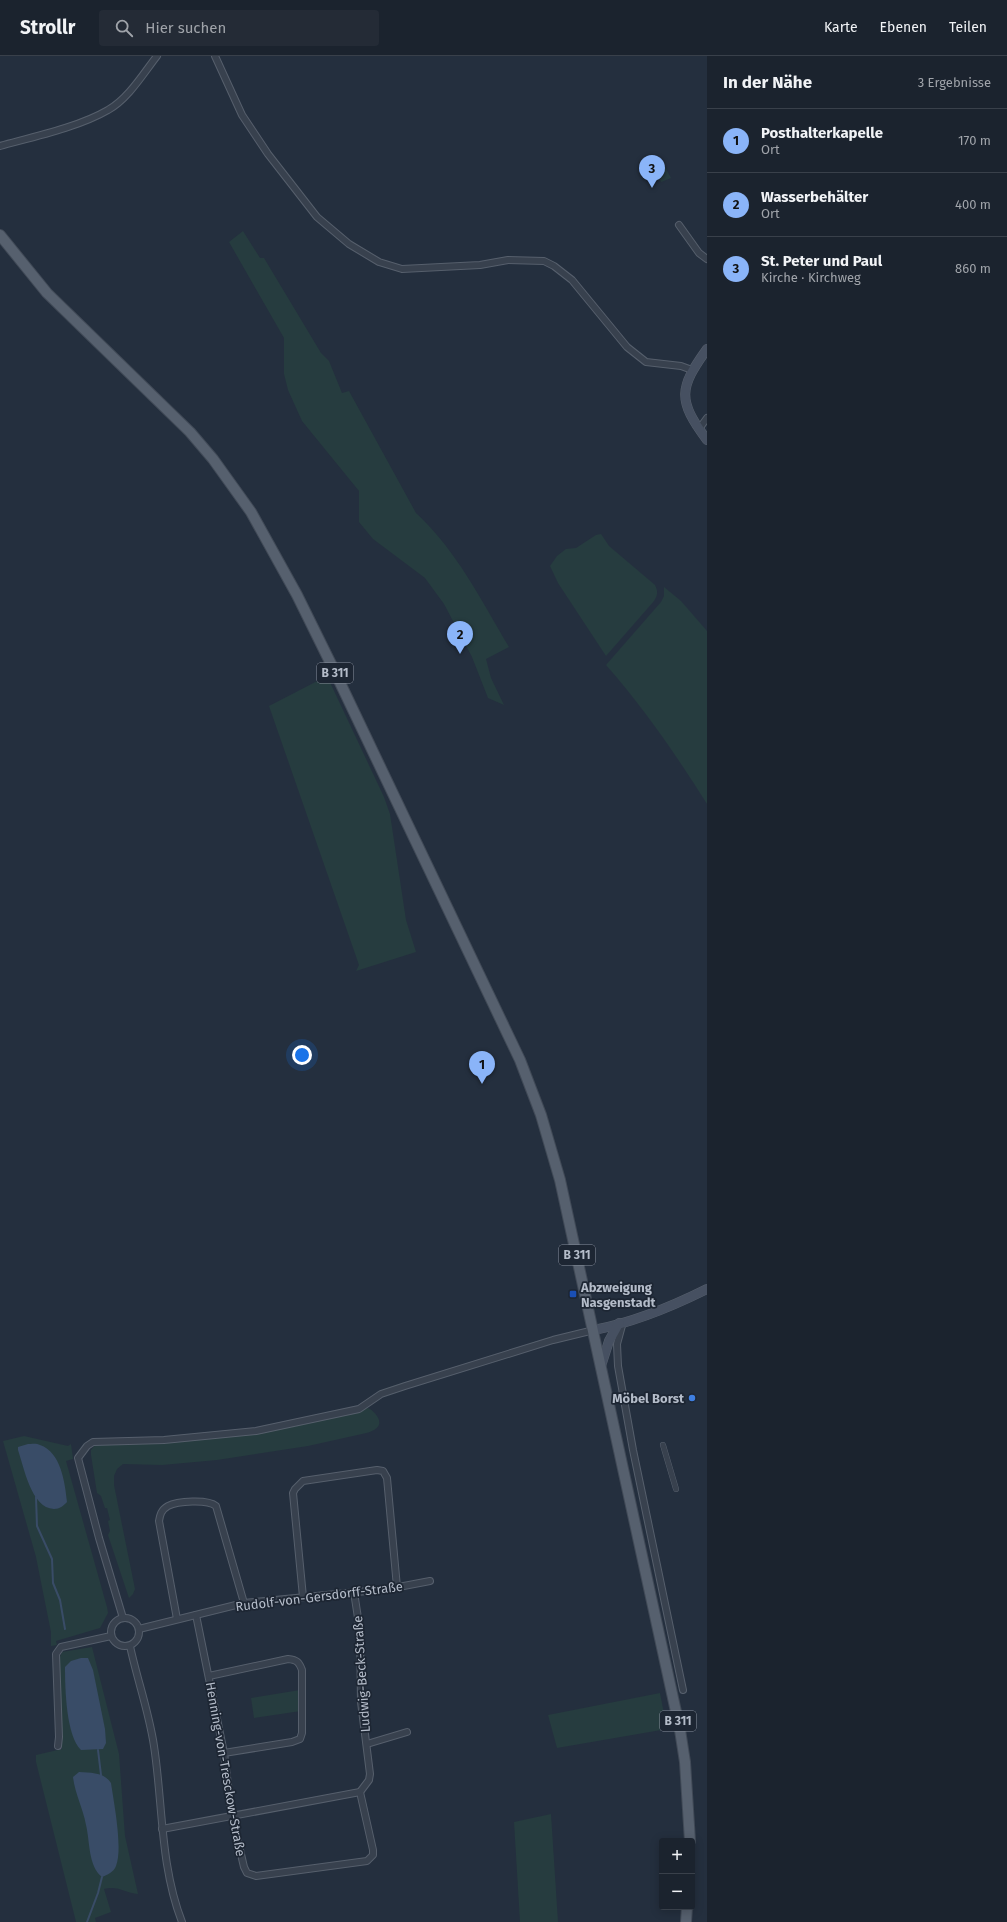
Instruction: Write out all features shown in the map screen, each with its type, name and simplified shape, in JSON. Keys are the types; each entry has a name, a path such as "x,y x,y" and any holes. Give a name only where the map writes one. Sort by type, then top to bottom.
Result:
{"main road":[{"name":"B 311","path":"0,235 47,293 190,432 233,485 268,539 334,670 531,1086 554,1158 594,1330 680,1730 685,1762 690,1838"},
{"path":"707,349 704,361 692,370 685,387 684,398 687,409 707,440"},
{"path":"594,1330 682,1301 707,1289"},
{"path":"601,1366 609,1341 621,1322"},
{"path":"686,1922 687,1910"}],"street":[{"path":"0,146 57,131 108,110 132,88 157,56"},
{"path":"216,56 242,115 268,154 317,217 349,244 379,262 402,269 480,265 508,260 544,261 554,266 572,280 627,348 646,362 681,366 692,370"},
{"path":"679,225 699,253 707,259"},
{"path":"699,429 707,418"},
{"path":"621,1322 617,1344 618,1366 633,1450 684,1690"},
{"path":"123,1618 99,1538 78,1458 87,1446 93,1442 164,1440 256,1431 359,1409 381,1394 553,1340 594,1330"},
{"path":"663,1445 676,1489"},
{"path":"303,1597 293,1494 295,1489 303,1481 378,1470 383,1471 388,1478 397,1587"},
{"path":"177,1619 159,1521 160,1514 168,1506 174,1504 206,1501 216,1506 244,1603"},
{"name":"Rudolf-von-Gersdorff-Straße","path":"139,1629 244,1603 397,1587 430,1581"},
{"name":"Ludwig-Beck-Straße","path":"354,1592 360,1631 361,1702 370,1774 369,1780 360,1792"},
{"name":"Henning-von-Tresckow-Straße","path":"196,1615 210,1676 224,1753 232,1816 244,1867 247,1873 252,1876 363,1862 371,1858 373,1850 360,1792"},
{"path":"123,1618 135,1622 139,1629 138,1638 130,1646 118,1645 111,1636 113,1624 123,1618"},
{"path":"58,1746 56,1654 61,1647 111,1636"},
{"path":"130,1646 154,1746 166,1860 173,1900 182,1922"},
{"path":"210,1676 288,1659 295,1660 299,1663 302,1670 302,1733 300,1739 292,1742 224,1753"},
{"path":"367,1744 407,1732"},
{"path":"162,1829 360,1792"}],"green space":[{"path":"661,159 671,178 661,182 651,163"},
{"path":"243,231 260,258 264,258 321,353 329,361 342,393 349,391 416,513 444,543 456,560 509,647 486,659 491,678 504,705 488,698 472,657 444,604 425,578 373,539 359,522 359,491 302,421 288,390 284,374 284,338 229,242"},
{"path":"601,534 609,546 655,585 657,591 654,601 606,656 558,583 550,566 557,556 566,549 576,548 596,535"},
{"path":"664,587 681,601 707,631 707,804 659,732 606,665 661,602 664,596"},
{"path":"327,676 384,797 390,814 406,920 416,952 356,971 359,965 269,706"},
{"path":"368,1408 374,1412 378,1418 379,1424 373,1431 362,1434 308,1446 217,1460 162,1465 123,1464 117,1469 114,1476 114,1485 135,1589 129,1598 108,1535 110,1531 108,1521 110,1520 107,1508 105,1508 101,1496 97,1493 91,1455 91,1450 95,1445 240,1436 297,1426"},
{"path":"24,1436 68,1446 71,1444 73,1459 66,1461 108,1613 100,1628 56,1641 57,1645 51,1646 51,1632 36,1557 3,1441"},
{"path":"92,1647 119,1754 125,1836 138,1894 113,1888 104,1889 111,1912 95,1918 96,1922 76,1922 36,1762 36,1755 62,1749 59,1707 59,1659 62,1652"},
{"path":"300,1690 301,1711 254,1718 251,1698"},
{"path":"660,1693 667,1729 557,1748 548,1715"},
{"path":"551,1814 558,1922 520,1922 514,1822"}],"water":[{"path":"28,1444 37,1444 47,1449 53,1454 61,1469 67,1502 60,1508 54,1509 46,1507 40,1502 30,1486 18,1450 18,1447"},
{"path":"81,1658 88,1658 93,1670 105,1729 106,1743 103,1749 81,1750 72,1734 69,1723 65,1687 65,1667 71,1661"},
{"path":"79,1772 101,1775 108,1779 111,1783 119,1849 114,1870 102,1877 97,1872 92,1860 85,1819 74,1783 73,1777"}],"waterway":[{"path":"36,1497 37,1526 52,1559 53,1583 60,1600 65,1629"},
{"path":"98,1750 101,1775"},
{"path":"87,1922 98,1893 102,1877"}],"place":[{"name":"St. Peter und Paul","path":"652,188"},
{"name":"Wasserbehälter","path":"460,654"},
{"name":"Posthalterkapelle","path":"482,1084"},
{"name":"Abzweigung Nasgenstadt","path":"573,1294"},
{"name":"Möbel Borst","path":"692,1398"}]}
